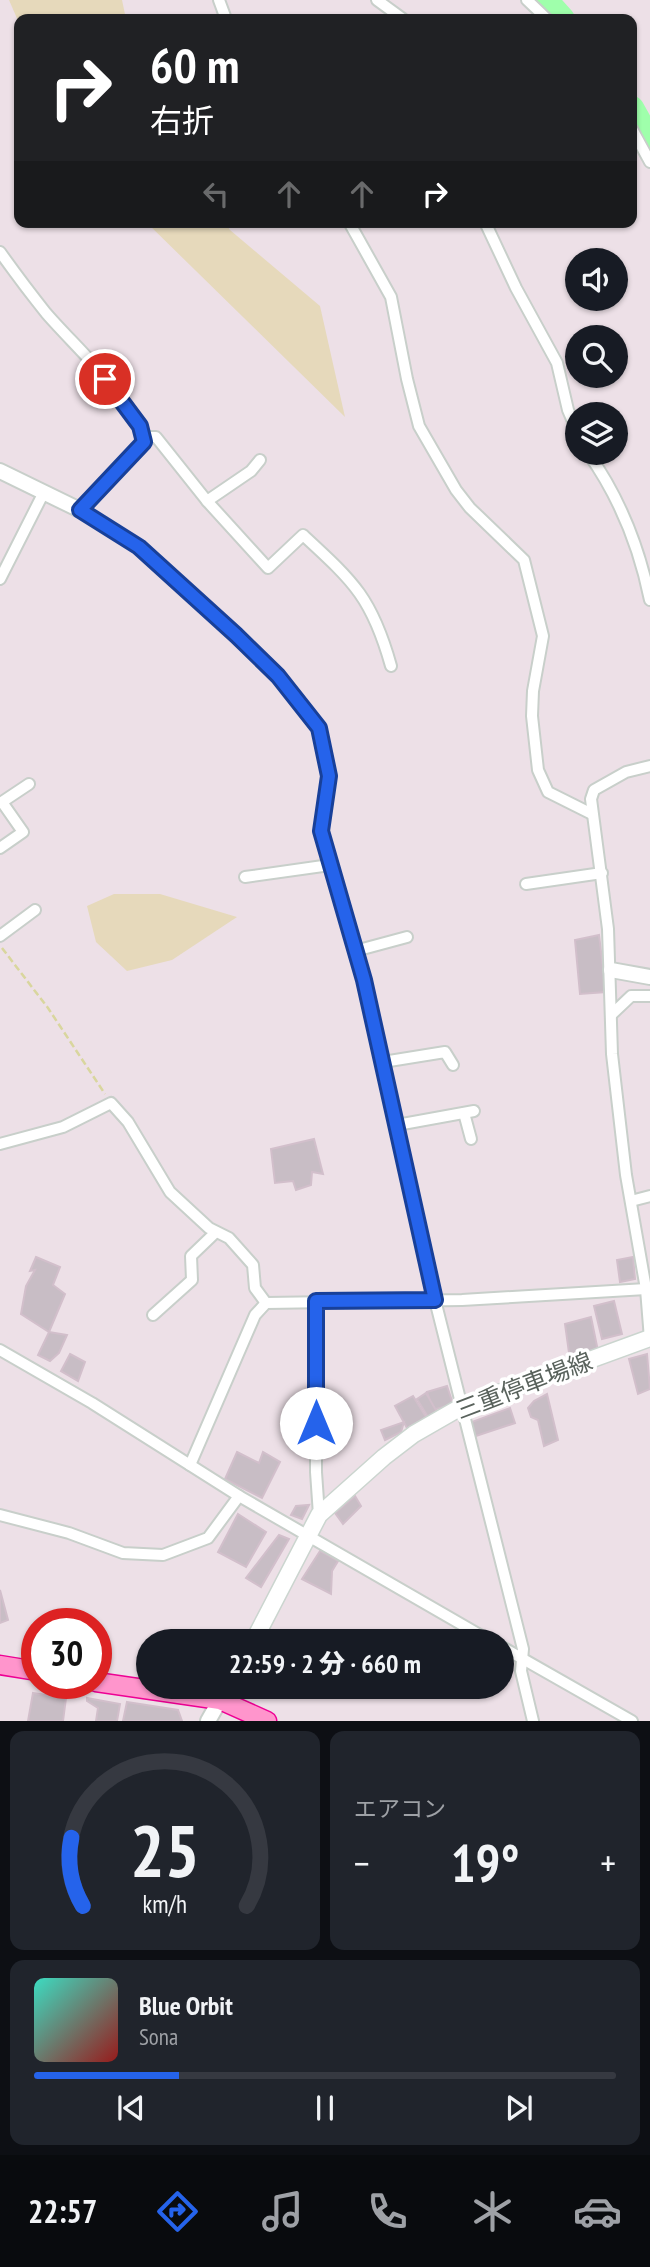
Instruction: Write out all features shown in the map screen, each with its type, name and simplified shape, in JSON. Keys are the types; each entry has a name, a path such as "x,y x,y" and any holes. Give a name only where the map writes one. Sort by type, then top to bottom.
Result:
{"highway":[{"path":"0,1665 21,1668"},
{"path":"112,1683 136,1685"},
{"path":"232,1699 267,1721"}],"main road":[{"name":"三重停車場線","path":"260,1629 320,1515 383,1457 414,1434 461,1407 650,1338"}],"street":[{"path":"377,0 396,14"},
{"path":"527,0 542,14"},
{"path":"637,138 650,162"},
{"path":"352,228 391,297 419,426 456,490 470,508 524,560 543,636 533,691 532,716 538,770 548,792 592,814"},
{"path":"488,228 516,288 557,363 566,402"},
{"path":"0,252 46,312 105,379 140,426 144,442 80,510"},
{"path":"143,437 156,437 207,500 268,568 303,535 350,578 373,612 391,666"},
{"path":"207,500 251,471 260,460"},
{"path":"596,465 619,501 642,560 650,600"},
{"path":"0,471 80,510 139,547 278,676 319,728 329,776 321,831 383,1062 435,1300 523,1649 521,1671 534,1721"},
{"path":"0,579 44,492"},
{"path":"650,766 626,772 594,790 591,799 611,970 612,1054 631,1202 646,1289 650,1338"},
{"path":"0,848 23,832 2,802 29,784"},
{"path":"245,877 330,865"},
{"path":"526,884 601,873"},
{"path":"0,936 35,910"},
{"path":"355,951 407,937"},
{"path":"611,970 650,977"},
{"path":"611,1015 631,996 650,996"},
{"path":"383,1062 445,1052 453,1065"},
{"path":"0,1144 63,1127 111,1103 128,1122 170,1192 209,1228 229,1238 253,1265 256,1288 266,1303"},
{"path":"397,1125 469,1112 471,1139"},
{"path":"631,1202 650,1196"},
{"path":"153,1315 192,1280 191,1256 216,1232"},
{"path":"190,1465 255,1315 266,1303 435,1300 646,1289"},
{"path":"316,1301 316,1472 320,1515"},
{"path":"0,1350 92,1402 239,1496 470,1629"},
{"path":"0,1514 123,1553 163,1555 208,1538 239,1496"},
{"path":"514,1654 632,1721"},
{"path":"208,1721 220,1699"}],"path":[{"path":"0,946 48,1007 111,1103"}],"shaded area":[{"path":"9,0 122,0 125,14 15,14"},
{"path":"152,228 229,228 320,306 345,417"},
{"path":"114,894 160,894 237,917 172,960 127,971 96,942 87,906"}],"building":[{"path":"599,935 606,992 580,994 575,940"},
{"path":"314,1139 323,1174 312,1172 311,1185 296,1190 293,1181 275,1183 271,1149"},
{"path":"36,1257 60,1267 53,1285 65,1294 49,1332 21,1314 26,1286 35,1270 30,1271"},
{"path":"633,1257 635,1279 620,1282 617,1260"},
{"path":"614,1301 622,1334 602,1339 594,1306"},
{"path":"591,1317 598,1351 570,1360 565,1324"},
{"path":"49,1332 67,1335 59,1353 50,1361 38,1355"},
{"path":"70,1354 85,1362 78,1381 61,1371"},
{"path":"647,1354 650,1389 638,1394 629,1359"},
{"path":"447,1386 453,1404 433,1410 427,1392"},
{"path":"426,1393 437,1412 428,1417 417,1399"},
{"path":"547,1394 558,1440 544,1446 538,1420 531,1417 528,1408"},
{"path":"413,1396 426,1417 407,1428 395,1406"},
{"path":"510,1408 515,1423 473,1437 469,1423"},
{"path":"404,1422 401,1432 385,1440 381,1430"},
{"path":"237,1452 259,1463 263,1452 280,1462 262,1498 225,1479"},
{"path":"355,1496 361,1506 343,1524 335,1513"},
{"path":"309,1505 302,1519 291,1515 296,1506"},
{"path":"238,1514 266,1532 246,1567 218,1552"},
{"path":"279,1535 289,1539 261,1587 246,1578"},
{"path":"320,1551 338,1561 332,1571 331,1594 302,1579"},
{"path":"0,1590 8,1620 0,1623"},
{"path":"32,1699 66,1699 63,1721 28,1721"},
{"path":"92,1699 120,1704 117,1721 96,1721 98,1708 87,1701"},
{"path":"127,1702 178,1710 182,1721 123,1721"}],"waterway":[{"path":"546,0 559,14"},
{"path":"637,117 650,140"}],"route":[{"path":"105,379 140,426 144,442 80,510 139,547 236,635 278,676 319,728 329,776 321,831 364,980 435,1300 316,1301 316,1423"}]}
